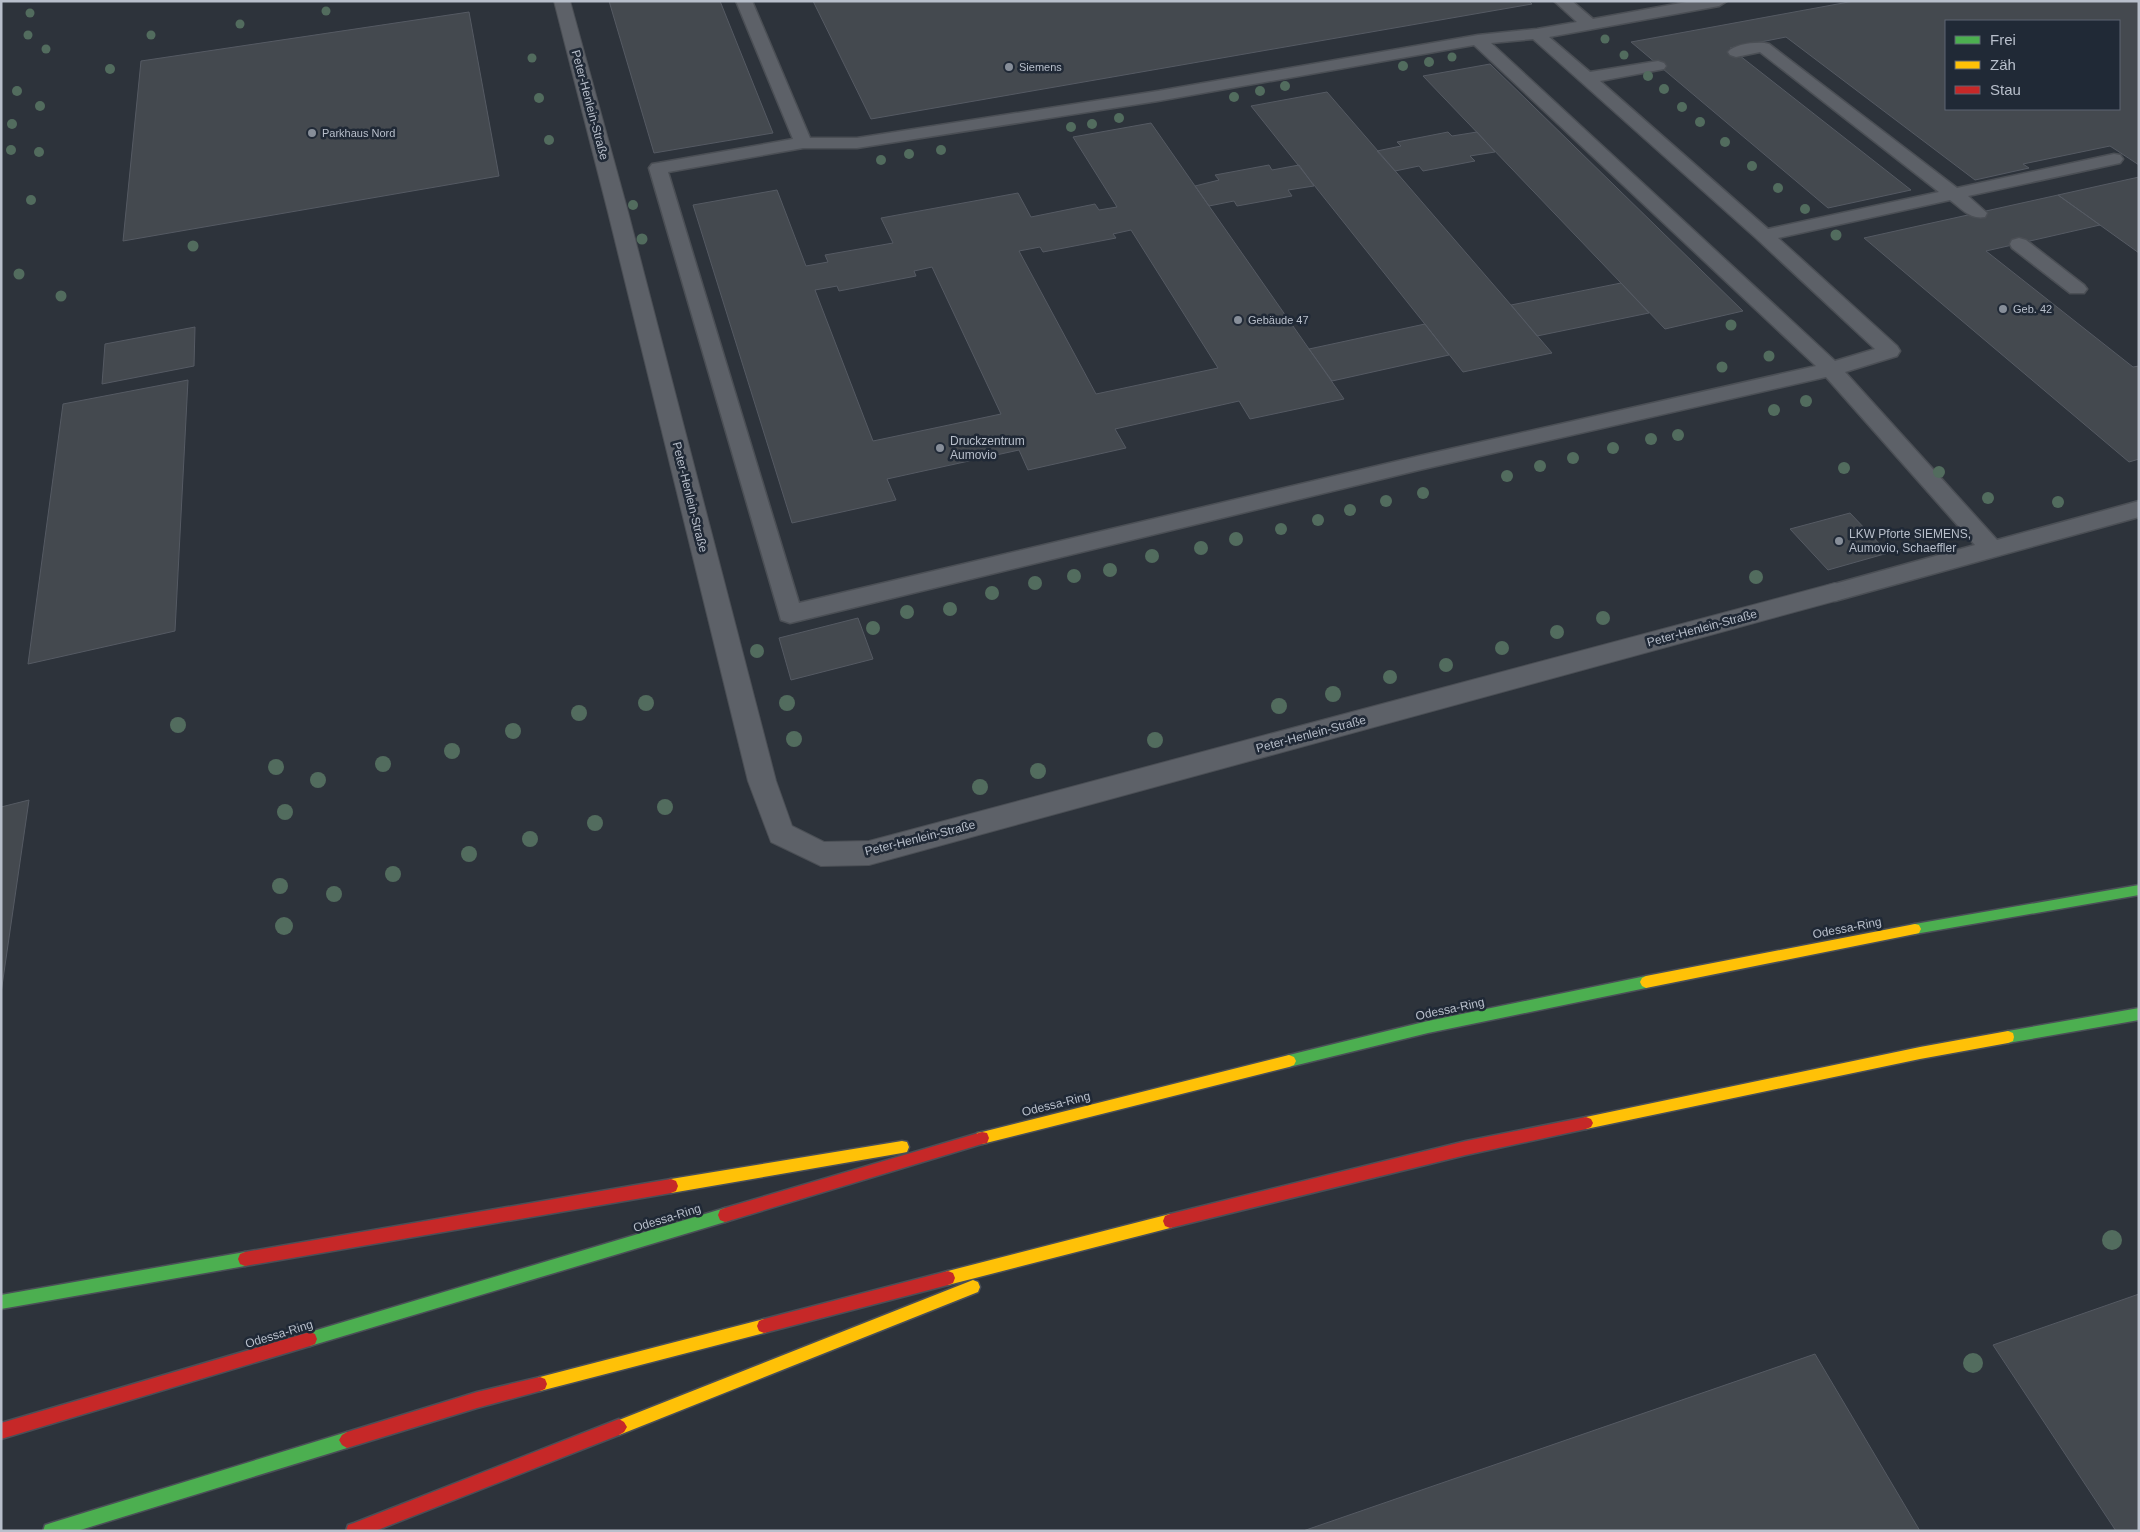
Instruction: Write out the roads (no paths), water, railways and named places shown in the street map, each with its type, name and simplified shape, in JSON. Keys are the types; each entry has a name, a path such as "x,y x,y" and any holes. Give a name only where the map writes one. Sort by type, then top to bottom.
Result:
{"highway":[{"name":"Odessa-Ring","path":"1,1431 1019,1127 1428,1027 1842,942 2139,890"},
{"path":"51,1531 477,1400 1083,1243 1466,1148 1920,1053 2139,1014"},
{"path":"1,1302 506,1213 1019,1127"},
{"path":"354,1531 1083,1243"}],"street":[{"name":"Peter-Henlein-Straße","path":"562,1 618,212 762,781 781,834 821,854 870,853 1835,592"}],"lane":[{"path":"744,1 803,143"},
{"path":"1563,3 1583,1"},
{"path":"1537,34 1764,235 1890,351 1831,369 1409,466 790,614 658,168 803,143 857,143 1158,96 1478,40 1537,34 1719,1"},
{"path":"1563,3 1589,24"},
{"path":"1478,40 1831,369 1992,549"},
{"path":"1736,52 1763,47 1978,212"},
{"path":"1586,78 1658,66"},
{"path":"1764,235 2114,159"},
{"path":"2019,244 2077,288"},
{"path":"1835,592 2139,509"}],"place":[{"name":"Siemens","path":"1009,67"},
{"name":"Parkhaus Nord","path":"312,133"},
{"name":"Geb. 42","path":"2003,309"},
{"name":"Gebäude 47","path":"1238,320"},
{"name":"Druckzentrum Aumovio","path":"940,448"},
{"name":"LKW Pforte SIEMENS, Aumovio, Schaeffler","path":"1839,541"}]}
